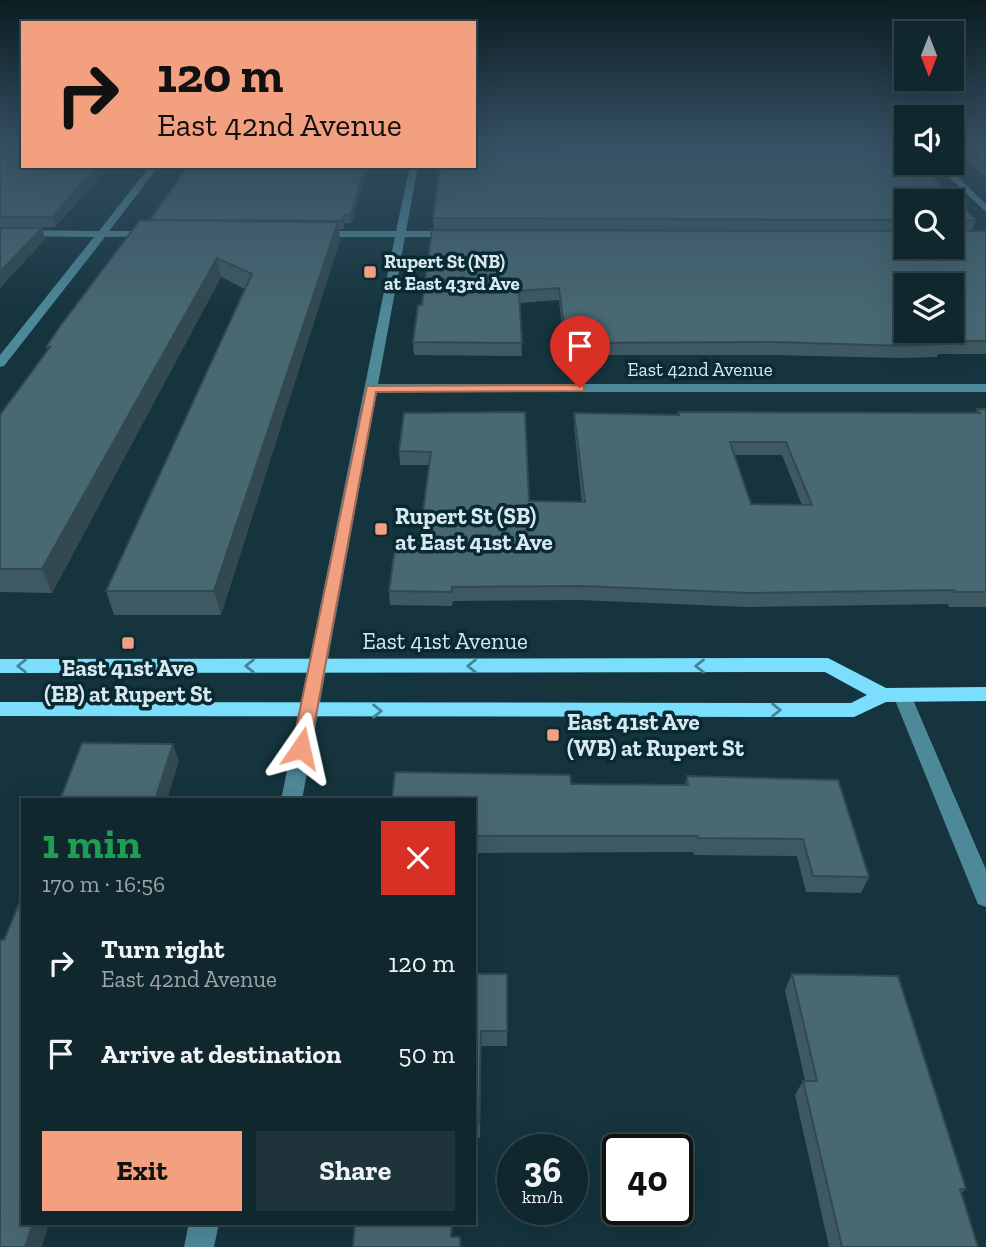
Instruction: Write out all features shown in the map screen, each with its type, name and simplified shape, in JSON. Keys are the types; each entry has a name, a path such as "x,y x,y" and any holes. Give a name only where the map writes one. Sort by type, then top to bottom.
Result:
{"main road":[{"name":"East 41st Avenue","path":"0,666 828,665 893,695"},
{"name":"East 41st Avenue","path":"0,709 854,710 893,695 986,694"}],"street":[{"path":"0,363 130,199"},
{"path":"291,798 408,199"},
{"path":"0,233 169,234"},
{"path":"309,234 464,234"},
{"name":"East 42nd Avenue","path":"371,388 986,388"},
{"path":"893,695 986,897"},
{"path":"199,1247 204,1225"}],"building":[{"path":"0,199 68,199 52,217 0,217"},
{"path":"165,199 355,199 350,215 344,215 342,221 150,220"},
{"path":"436,199 894,199 894,220 433,218"},
{"path":"964,208 976,220 964,221"},
{"path":"140,220 338,222 214,591 106,591 252,274 217,258 42,569 0,569 0,415 50,347 46,347 61,325"},
{"path":"0,228 42,228 0,272"},
{"path":"432,230 894,231 894,259 964,259 964,231 986,231 986,341 964,341 964,273 894,273 894,343 941,344 566,343 559,288 519,291 522,343 413,342 418,305 422,305"},
{"path":"977,409 986,409 986,592 954,590 749,593 582,586 452,587 452,592 389,591 395,548 418,548 431,452 399,451 404,413 525,412 529,501 585,502 574,413 980,413","holes":["730,442 786,442 812,505 751,504"]},
{"path":"82,743 173,744 156,798 61,798"},
{"path":"395,772 570,775 571,784 688,785 687,776 838,780 869,877 813,876 803,839 476,836 476,798 392,798"},
{"path":"21,899 21,1225 32,1225 25,1247 0,1247 0,940 4,940"},
{"path":"476,974 507,974 507,1031 481,1031 479,1124 476,1124"},
{"path":"792,974 898,976 966,1189 960,1189 978,1247 842,1247 803,1081 817,1081"},
{"path":"355,1225 452,1225 451,1237 460,1237 460,1247 353,1247"}],"place":[{"name":"Rupert St (NB) at East 43rd Ave","path":"370,272"},
{"name":"Rupert St (SB) at East 41st Ave","path":"381,529"},
{"name":"East 41st Ave (EB) at Rupert St","path":"128,643"},
{"name":"East 41st Ave (WB) at Rupert St","path":"553,735"}],"route":[{"path":"301,748 371,388 580,388"}]}
